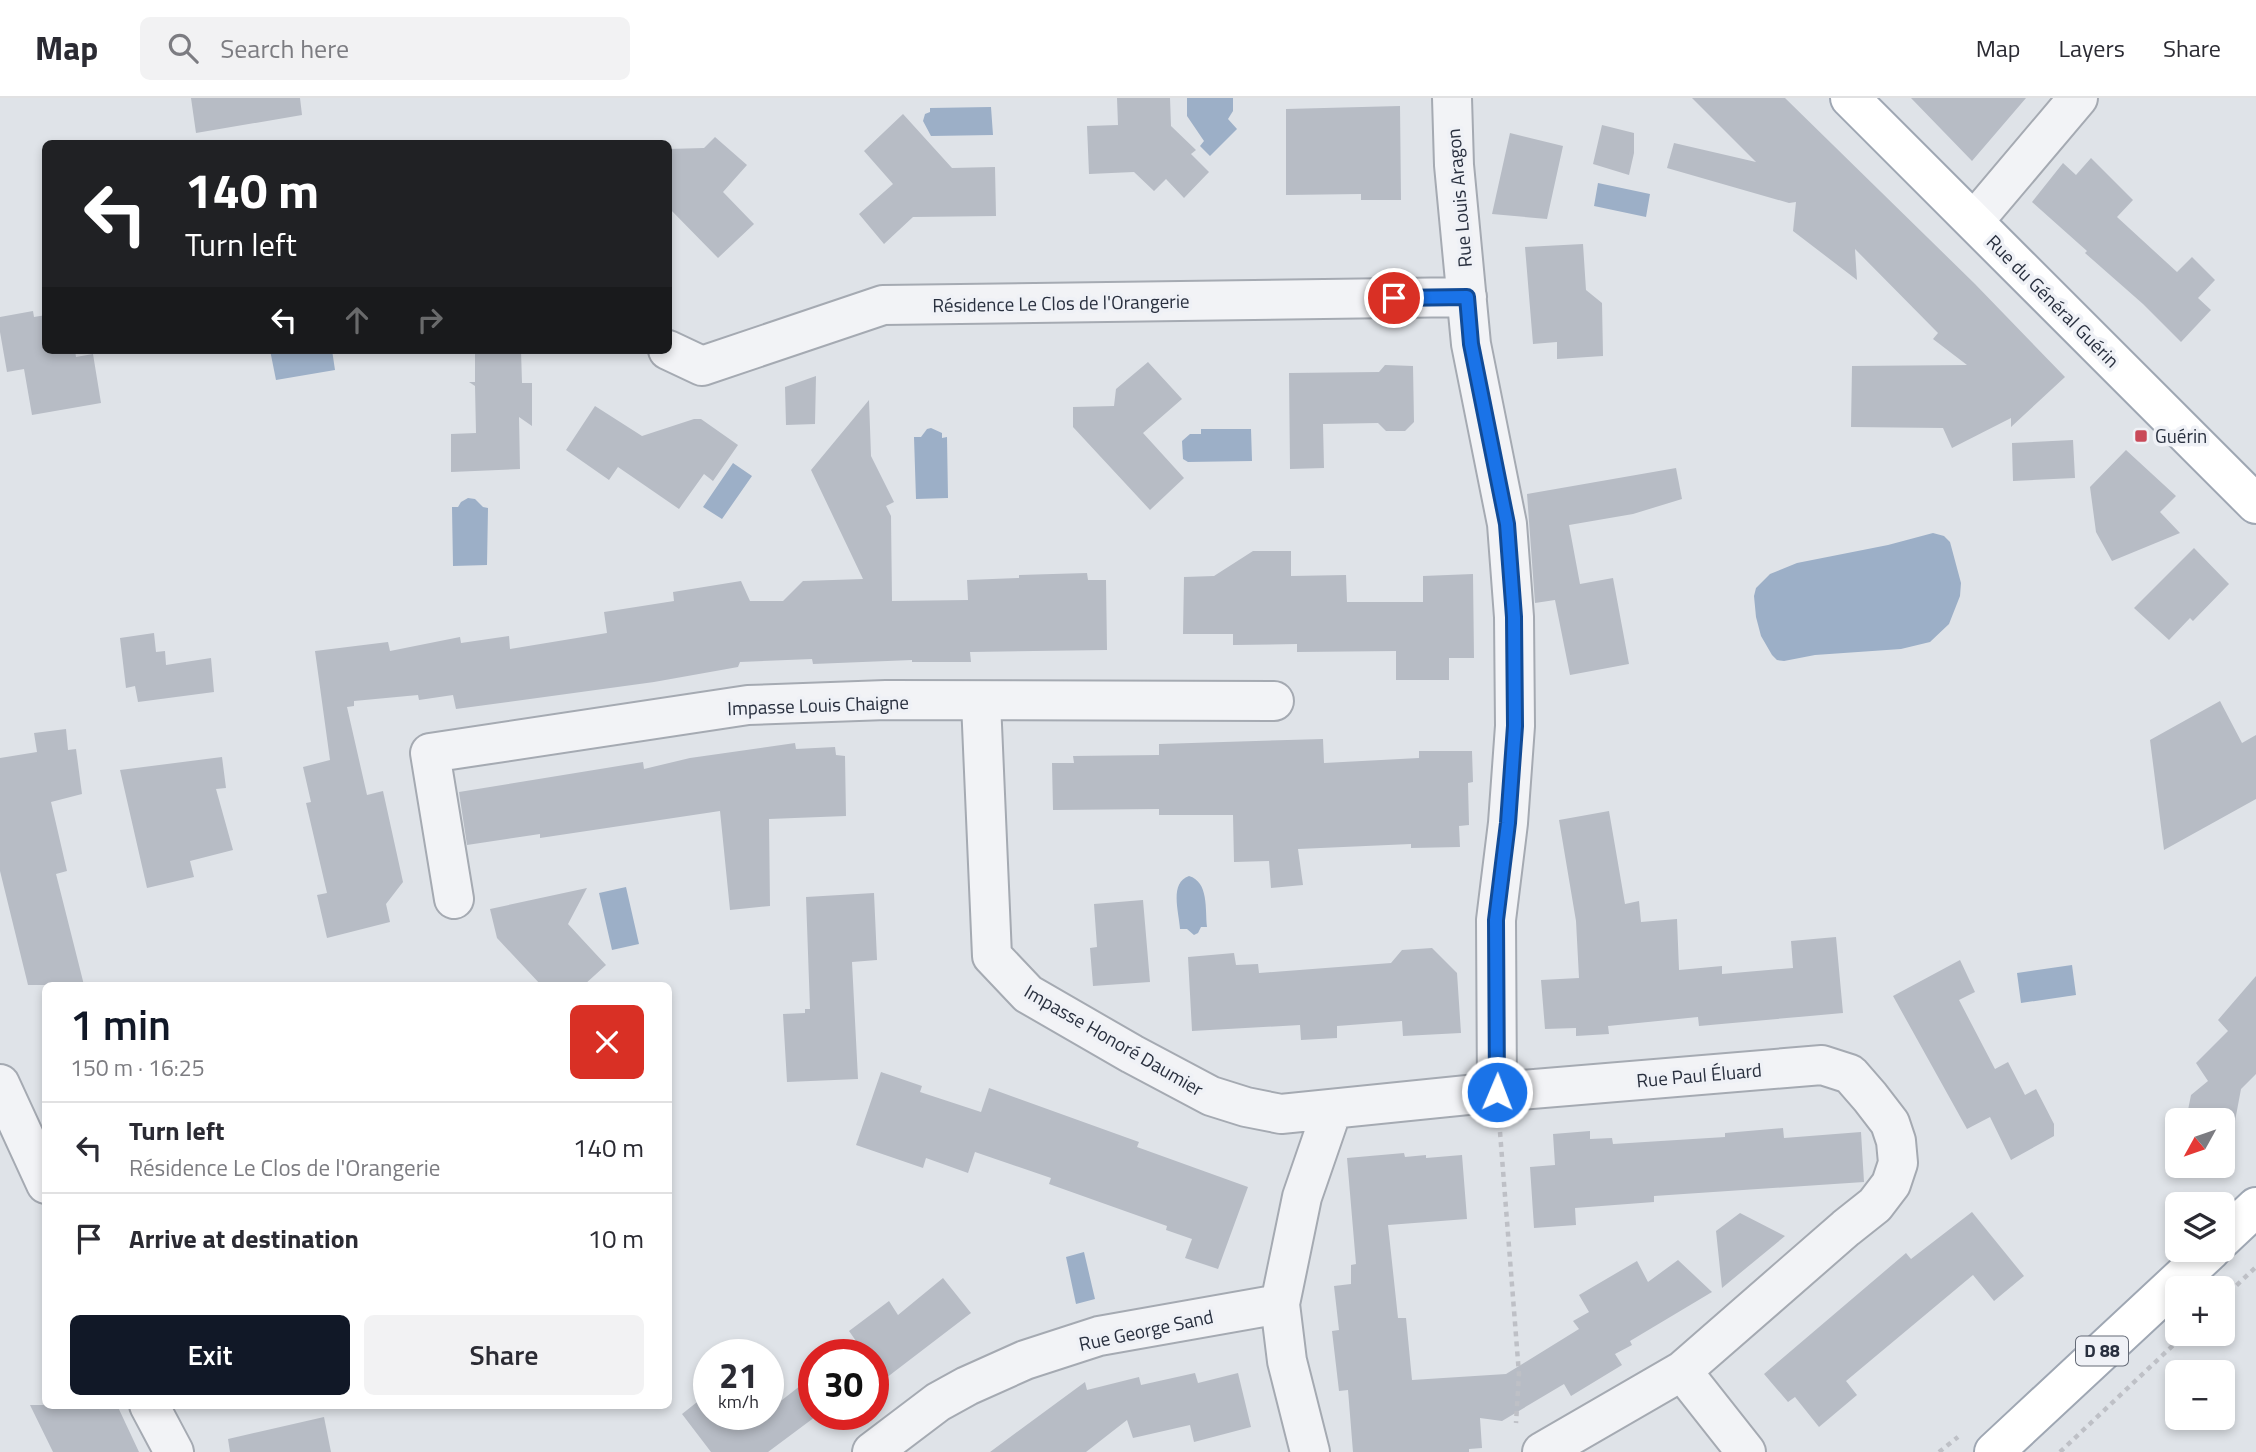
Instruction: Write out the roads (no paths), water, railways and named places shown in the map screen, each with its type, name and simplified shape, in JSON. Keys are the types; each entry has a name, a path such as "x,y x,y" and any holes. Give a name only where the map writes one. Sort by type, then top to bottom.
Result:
{"main road":[{"name":"Rue du Général Guérin","path":"1850,98 2256,504"},
{"path":"2235,1226 2256,1207"},
{"name":"D 88","path":"1994,1452 2198,1262"}],"street":[{"name":"Rue Louis Aragon","path":"1452,98 1454,166 1471,344 1507,524 1514,617 1515,726 1508,823 1496,920 1497,1092"},
{"path":"1974,222 2078,98"},
{"name":"Résidence Le Clos de l'Orangerie","path":"672,352 702,366 883,305 1467,297"},
{"name":"Impasse Louis Chaigne","path":"454,899 430,752 748,705 886,700 1274,701"},
{"name":"Impasse Honoré Daumier","path":"981,702 992,956 1028,994 1211,1096 1282,1114 1332,1110"},
{"name":"Rue Paul Éluard","path":"1332,1110 1497,1092 1822,1065 1850,1074 1890,1123 1896,1141 1898,1163 1891,1184 1875,1205 1682,1371 1529,1439"},
{"path":"0,1084 42,1175"},
{"path":"1310,1452 1287,1361 1280,1304 1302,1196 1332,1110"},
{"name":"Rue George Sand","path":"872,1452 938,1402 1025,1360 1099,1336 1280,1304"},
{"path":"1682,1371 1746,1452"},
{"path":"151,1409 174,1452"}],"water":[{"path":"1187,98 1233,98 1233,111 1228,119 1237,129 1210,156 1200,146 1204,141 1187,116"},
{"path":"991,107 993,135 931,136 923,121 930,108"},
{"path":"1598,183 1650,194 1646,217 1594,206"},
{"path":"271,354 333,354 335,370 276,380"},
{"path":"931,428 942,433 942,438 947,437 948,498 916,499 914,437 921,437"},
{"path":"1201,429 1251,429 1252,461 1188,462 1183,459 1182,441 1190,434 1201,434"},
{"path":"733,463 752,476 722,519 703,507"},
{"path":"468,498 475,499 488,508 487,565 453,566 452,507 458,507"},
{"path":"1933,533 1944,536 1950,542 1961,583 1960,596 1949,624 1930,642 1901,649 1815,655 1784,661 1777,660 1772,655 1761,636 1754,596 1756,588 1770,574 1797,563"},
{"path":"1189,876 1200,884 1206,905 1207,927 1201,927 1194,935 1187,929 1180,929 1177,907 1179,885"},
{"path":"626,887 639,944 612,950 599,893"},
{"path":"2072,965 2076,995 2021,1003 2017,973"},
{"path":"1084,1252 1095,1299 1076,1304 1066,1257"}],"place":[{"name":"Guérin","path":"2141,436"}]}
